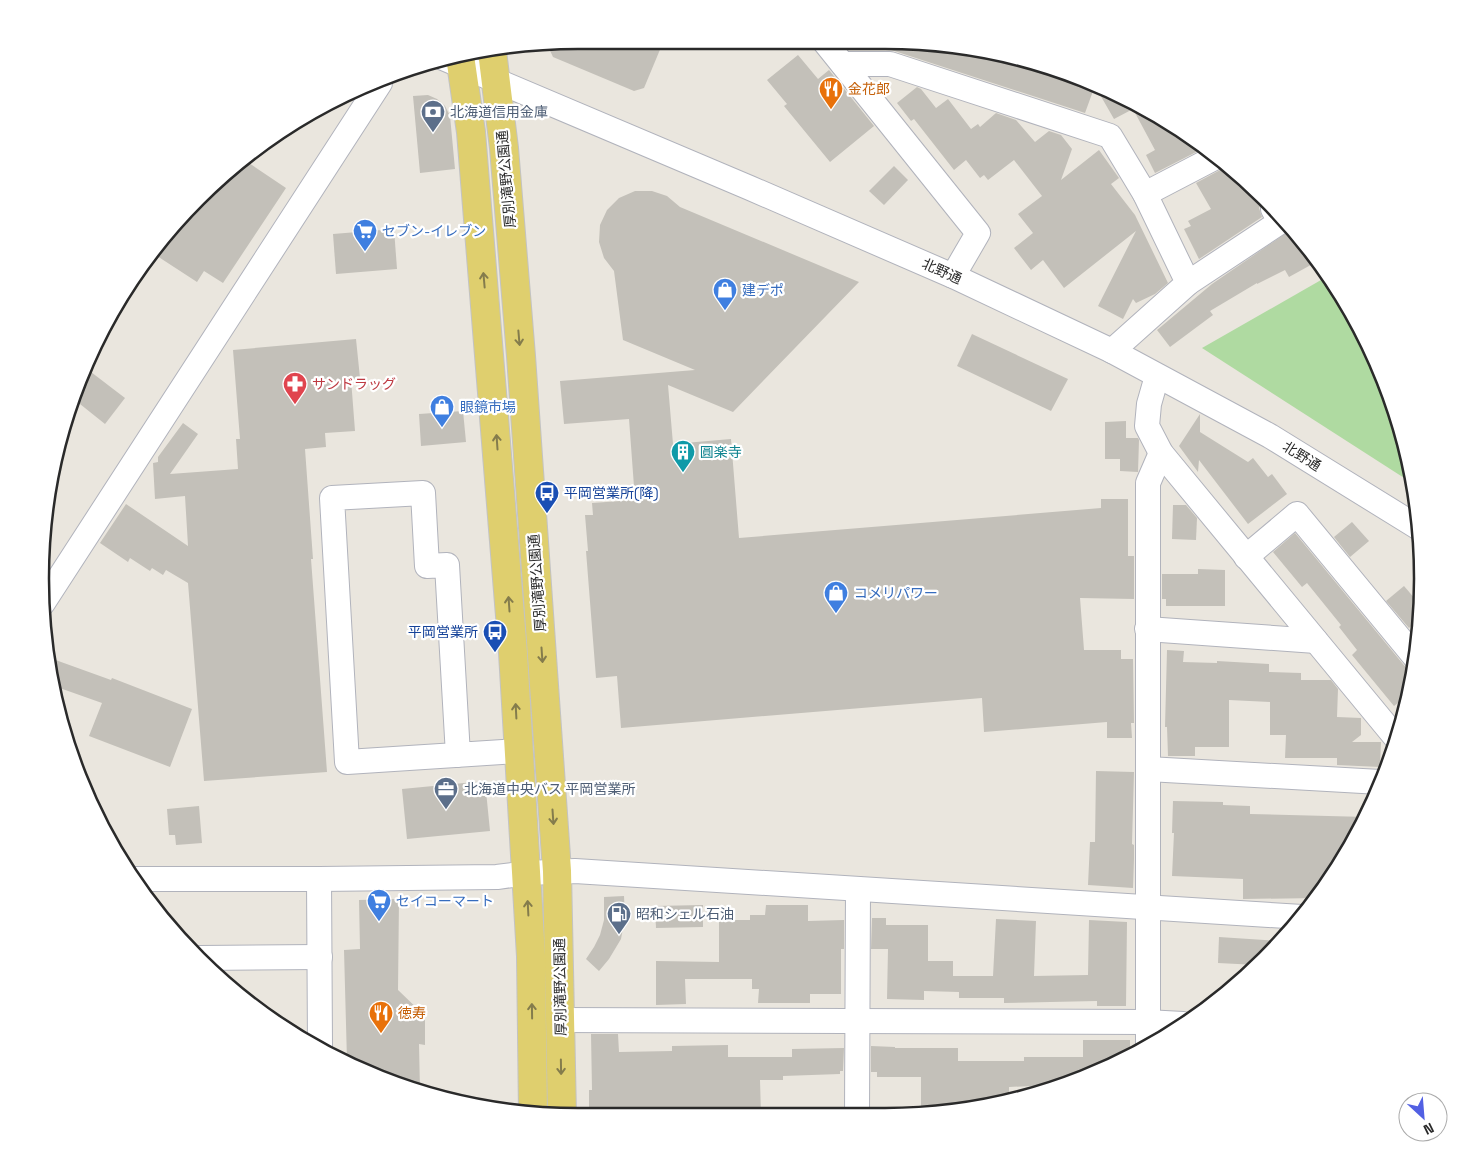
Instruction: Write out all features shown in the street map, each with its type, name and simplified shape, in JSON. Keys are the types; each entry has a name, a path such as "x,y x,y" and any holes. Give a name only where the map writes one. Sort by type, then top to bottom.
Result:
{"main road":[{"name":"厚別滝野公園通","path":"493,56 504,148 520,346 557,871 562,1108"},
{"name":"厚別滝野公園通","path":"456,64 471,132 513,653 531,956 533,1106"},
{"path":"518,751 548,748"}],"street":[{"path":"831,49 978,233 953,276"},
{"name":"北野通","path":"460,62 496,80 953,276 1112,351 1270,436 1411,523"},
{"path":"843,64 890,64 1110,136 1145,194 1188,283"},
{"path":"49,594 376,89"},
{"path":"1145,194 1210,160"},
{"path":"1112,351 1188,283 1278,224"},
{"path":"1157,376 1149,404 1147,426 1161,453 1391,732"},
{"path":"1147,1038 1148,483 1161,453"},
{"path":"458,755 447,565 427,566 423,493 332,498 347,762 458,755 518,751"},
{"path":"1246,557 1297,514 1410,650"},
{"path":"1147,629 1316,641"},
{"path":"1148,769 1374,782"},
{"path":"142,879 497,877 557,871 858,888 1292,916"},
{"path":"319,879 320,1040"},
{"path":"857,1108 858,888"},
{"path":"209,958 320,957"},
{"path":"561,1020 1172,1023"}],"green space":[{"path":"1322,280 1360,344 1374,376 1396,441 1405,478 1202,348"}],"building":[{"path":"660,49 644,88 634,91 553,57 550,50"},
{"path":"889,49 954,53 988,59 1050,76 1093,92 1085,113"},
{"path":"798,55 818,79 829,70 874,126 830,162 784,106 787,104 767,80"},
{"path":"917,87 921,89 936,108 948,99 971,129 978,124 980,127 996,113 1016,120 1035,142 1049,131 1061,135 1072,149 1061,180 1099,150 1119,178 1111,184 1135,215 1168,283 1155,294 1136,303 1133,299 1123,319 1098,306 1136,231 1064,288 1043,260 1031,270 1014,248 1033,233 1018,214 1042,196 1014,160 988,180 984,175 980,178 966,160 954,170 914,119 911,121 897,103"},
{"path":"428,95 437,99 445,106 450,116 455,169 420,173 413,96"},
{"path":"1100,95 1131,110 1114,119"},
{"path":"1134,112 1198,151 1155,173 1146,155 1155,150"},
{"path":"249,163 286,188 223,283 204,271 197,282 158,256 204,204"},
{"path":"894,166 908,180 884,205 869,191"},
{"path":"1221,169 1260,205 1259,208 1262,217 1199,259 1184,229 1191,226 1188,221 1211,209 1196,183"},
{"name":"コメリパワー","path":"635,191 652,191 667,196 680,207 859,282 733,412 668,385 673,444 731,439 739,538 1101,508 1101,499 1128,499 1128,556 1134,556 1134,599 1080,598 1084,650 1121,650 1121,659 1133,659 1134,723 1131,723 1132,738 1107,738 1107,722 984,732 982,698 621,728 617,676 596,678 585,515 593,515 592,503 635,500 629,419 564,424 560,381 695,370 623,340 614,271 604,258 599,242 600,225 607,210 619,198"},
{"name":"セブン-イレブン","path":"394,229 397,269 336,274 333,234"},
{"path":"1286,233 1311,265 1289,277 1285,270 1257,283 1210,311 1213,315 1170,347 1157,330 1212,284"},
{"path":"972,334 1068,379 1051,411 957,366"},
{"path":"356,339 360,378 351,379 355,431 325,433 326,447 305,449 327,772 204,781 188,583 166,570 163,575 152,568 150,571 130,558 128,562 100,543 126,504 188,546 185,496 155,499 153,463 158,462 158,457 183,423 198,434 170,474 238,469 236,439 240,439 233,350"},
{"path":"91,372 125,398 105,424 79,403"},
{"name":"眼鏡市場","path":"463,411 466,442 421,446 419,414"},
{"path":"1200,414 1200,432 1248,462 1253,458 1268,477 1272,474 1287,494 1248,524 1199,460 1198,472 1179,446"},
{"path":"1126,421 1126,438 1138,438 1139,440 1138,472 1120,471 1120,459 1105,459 1105,422"},
{"path":"1173,505 1186,505 1197,518 1196,540 1172,539"},
{"path":"1352,522 1369,541 1350,557 1334,537"},
{"path":"1295,533 1406,668 1399,702 1394,706 1352,655 1357,650 1339,627 1341,625 1307,583 1302,587 1273,552"},
{"path":"1198,569 1225,570 1225,606 1166,606 1166,599 1162,599 1162,574 1198,574"},
{"path":"1404,586 1413,597 1412,625 1409,628 1386,601"},
{"path":"1167,650 1184,651 1183,662 1217,663 1217,661 1269,664 1269,672 1301,673 1301,680 1331,680 1338,689 1337,717 1361,718 1361,735 1352,742 1381,742 1380,765 1379,767 1337,765 1337,758 1285,758 1286,735 1270,735 1270,702 1229,700 1229,747 1195,747 1195,756 1168,756 1167,727 1165,727"},
{"path":"55,660 111,680 112,678 192,709 170,767 89,736 102,703 60,688"},
{"path":"1096,771 1134,772 1133,888 1088,885 1090,842 1095,842"},
{"name":"北海道中央バス 平岡営業所","path":"485,781 490,831 407,839 402,789"},
{"path":"1173,801 1223,802 1223,805 1250,806 1250,814 1358,817 1325,873 1307,898 1243,899 1243,879 1172,876 1174,833 1172,833"},
{"path":"199,806 202,843 176,845 175,835 169,835 167,809"},
{"path":"624,896 625,917 621,939 599,971 586,959 600,935 604,920 604,897"},
{"path":"399,899 398,990 425,1016 425,1045 419,1044 420,1084 347,1055 344,950 360,949 359,900"},
{"path":"703,905 703,927 656,928 655,906"},
{"path":"766,905 808,905 808,921 844,920 844,949 841,949 841,994 810,994 810,1003 758,1003 759,989 752,989 752,979 685,979 686,1004 656,1005 656,961 719,962 719,920 750,920 750,915 765,915"},
{"path":"872,918 886,918 886,925 928,925 928,961 953,961 953,976 993,976 996,919 1036,921 1034,976 1088,975 1089,920 1127,922 1126,1006 1097,1006 1097,1001 1004,1003 1004,998 959,998 959,992 924,991 924,1000 887,999 888,949 871,949"},
{"path":"1219,937 1271,940 1247,964 1218,963"},
{"path":"591,1034 618,1034 619,1052 672,1051 672,1046 728,1045 728,1057 792,1057 792,1049 844,1048 843,1071 840,1071 840,1074 783,1076 783,1080 760,1080 761,1108 589,1108 589,1090 592,1090"},
{"path":"1083,1040 1130,1040 1130,1048 1119,1054 1055,1080 1036,1086 1009,1087 1009,1093 954,1104 921,1107 921,1077 877,1077 877,1072 871,1072 871,1046 958,1048 958,1061 1024,1061 1024,1057 1083,1057"}],"place":[{"name":"金花郎","path":"831,110"},
{"name":"北海道信用金庫","path":"433,133"},
{"name":"セブン-イレブン","path":"365,252"},
{"name":"建デポ","path":"725,311"},
{"name":"サンドラッグ","path":"295,405"},
{"name":"眼鏡市場","path":"442,428"},
{"name":"圓楽寺","path":"683,473"},
{"name":"平岡営業所(降)","path":"547,514"},
{"name":"コメリパワー","path":"836,614"},
{"name":"平岡営業所","path":"495,653"},
{"name":"北海道中央バス 平岡営業所","path":"446,810"},
{"name":"セイコーマート","path":"379,922"},
{"name":"昭和シェル石油","path":"619,935"},
{"name":"徳寿","path":"381,1034"}]}
